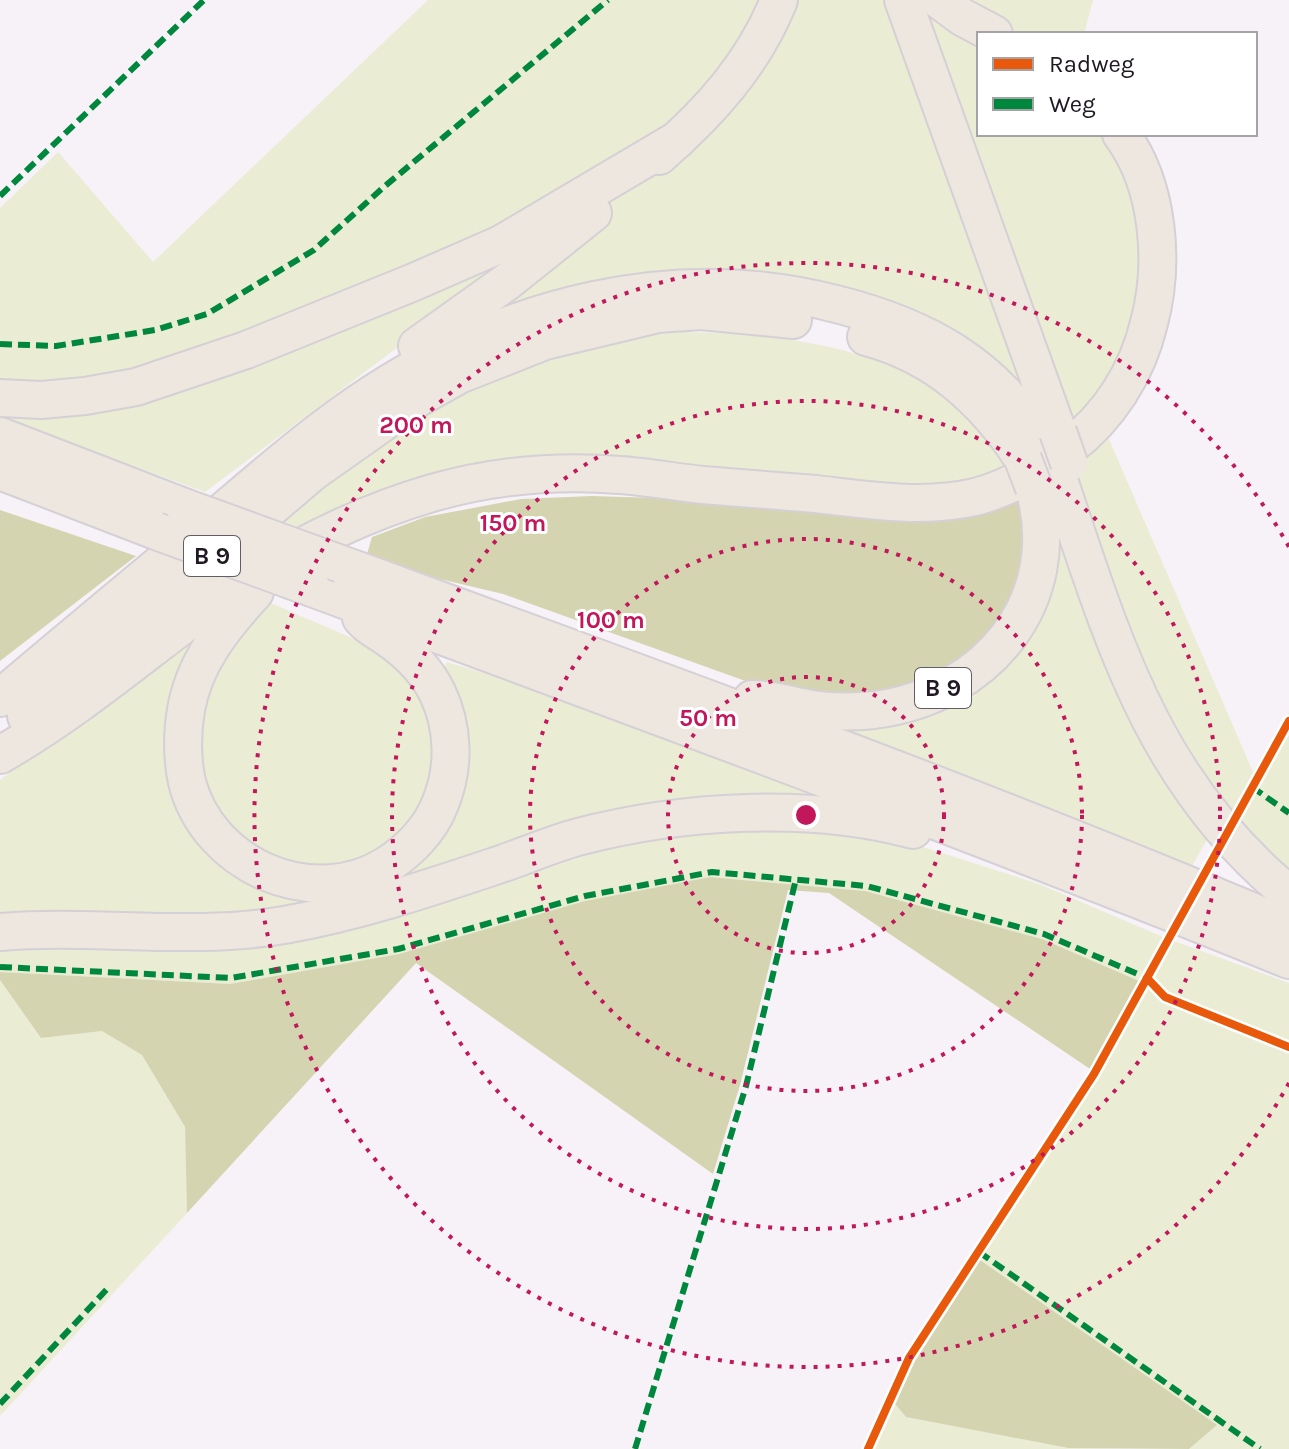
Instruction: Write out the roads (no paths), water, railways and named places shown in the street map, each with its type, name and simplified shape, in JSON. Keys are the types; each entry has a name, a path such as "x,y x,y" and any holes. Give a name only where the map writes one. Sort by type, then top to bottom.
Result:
{"highway":[{"path":"0,698 336,419 406,354 508,281 677,140 744,68 771,22 779,0"},
{"path":"903,0 1047,459"},
{"path":"939,0 990,32"},
{"path":"0,755 40,732 224,595 306,544 400,503 474,483 515,477 618,475 919,503 976,496 1014,484 1090,431 1124,385 1145,341 1157,277 1153,214 1140,168 1122,136"},
{"path":"0,398 41,400 136,387 246,350 501,244 677,140"},
{"path":"336,419 417,366 473,338 537,314 618,295 692,288 740,288 854,308 924,334 961,353 1002,388 1027,417 1076,530 1140,701 1158,737 1185,783 1228,836 1289,894"},
{"name":"B 9","path":"0,436 184,507 341,564 706,699 761,699 814,710 875,709 934,693 993,656 1027,607 1037,579 1047,459 997,421 955,380 913,356 873,339 826,326 778,317 701,311 658,314 545,341 459,375 365,433 269,507 0,737"},
{"path":"0,471 1015,849 1192,903 1289,927"},
{"path":"0,488 44,488"},
{"path":"306,544 227,622 208,650 193,680 186,710 184,748 188,783 216,837 260,871 316,885 345,883 376,871 402,855 436,815 446,789 450,765 447,715 429,680 405,651 369,627 347,601"},
{"path":"0,675 52,654"},
{"path":"706,699 921,779 1192,903 1289,960"},
{"path":"0,932 227,931 280,926 337,915 576,838 638,823 695,815 840,816 888,823 940,838 1015,849"}]}
